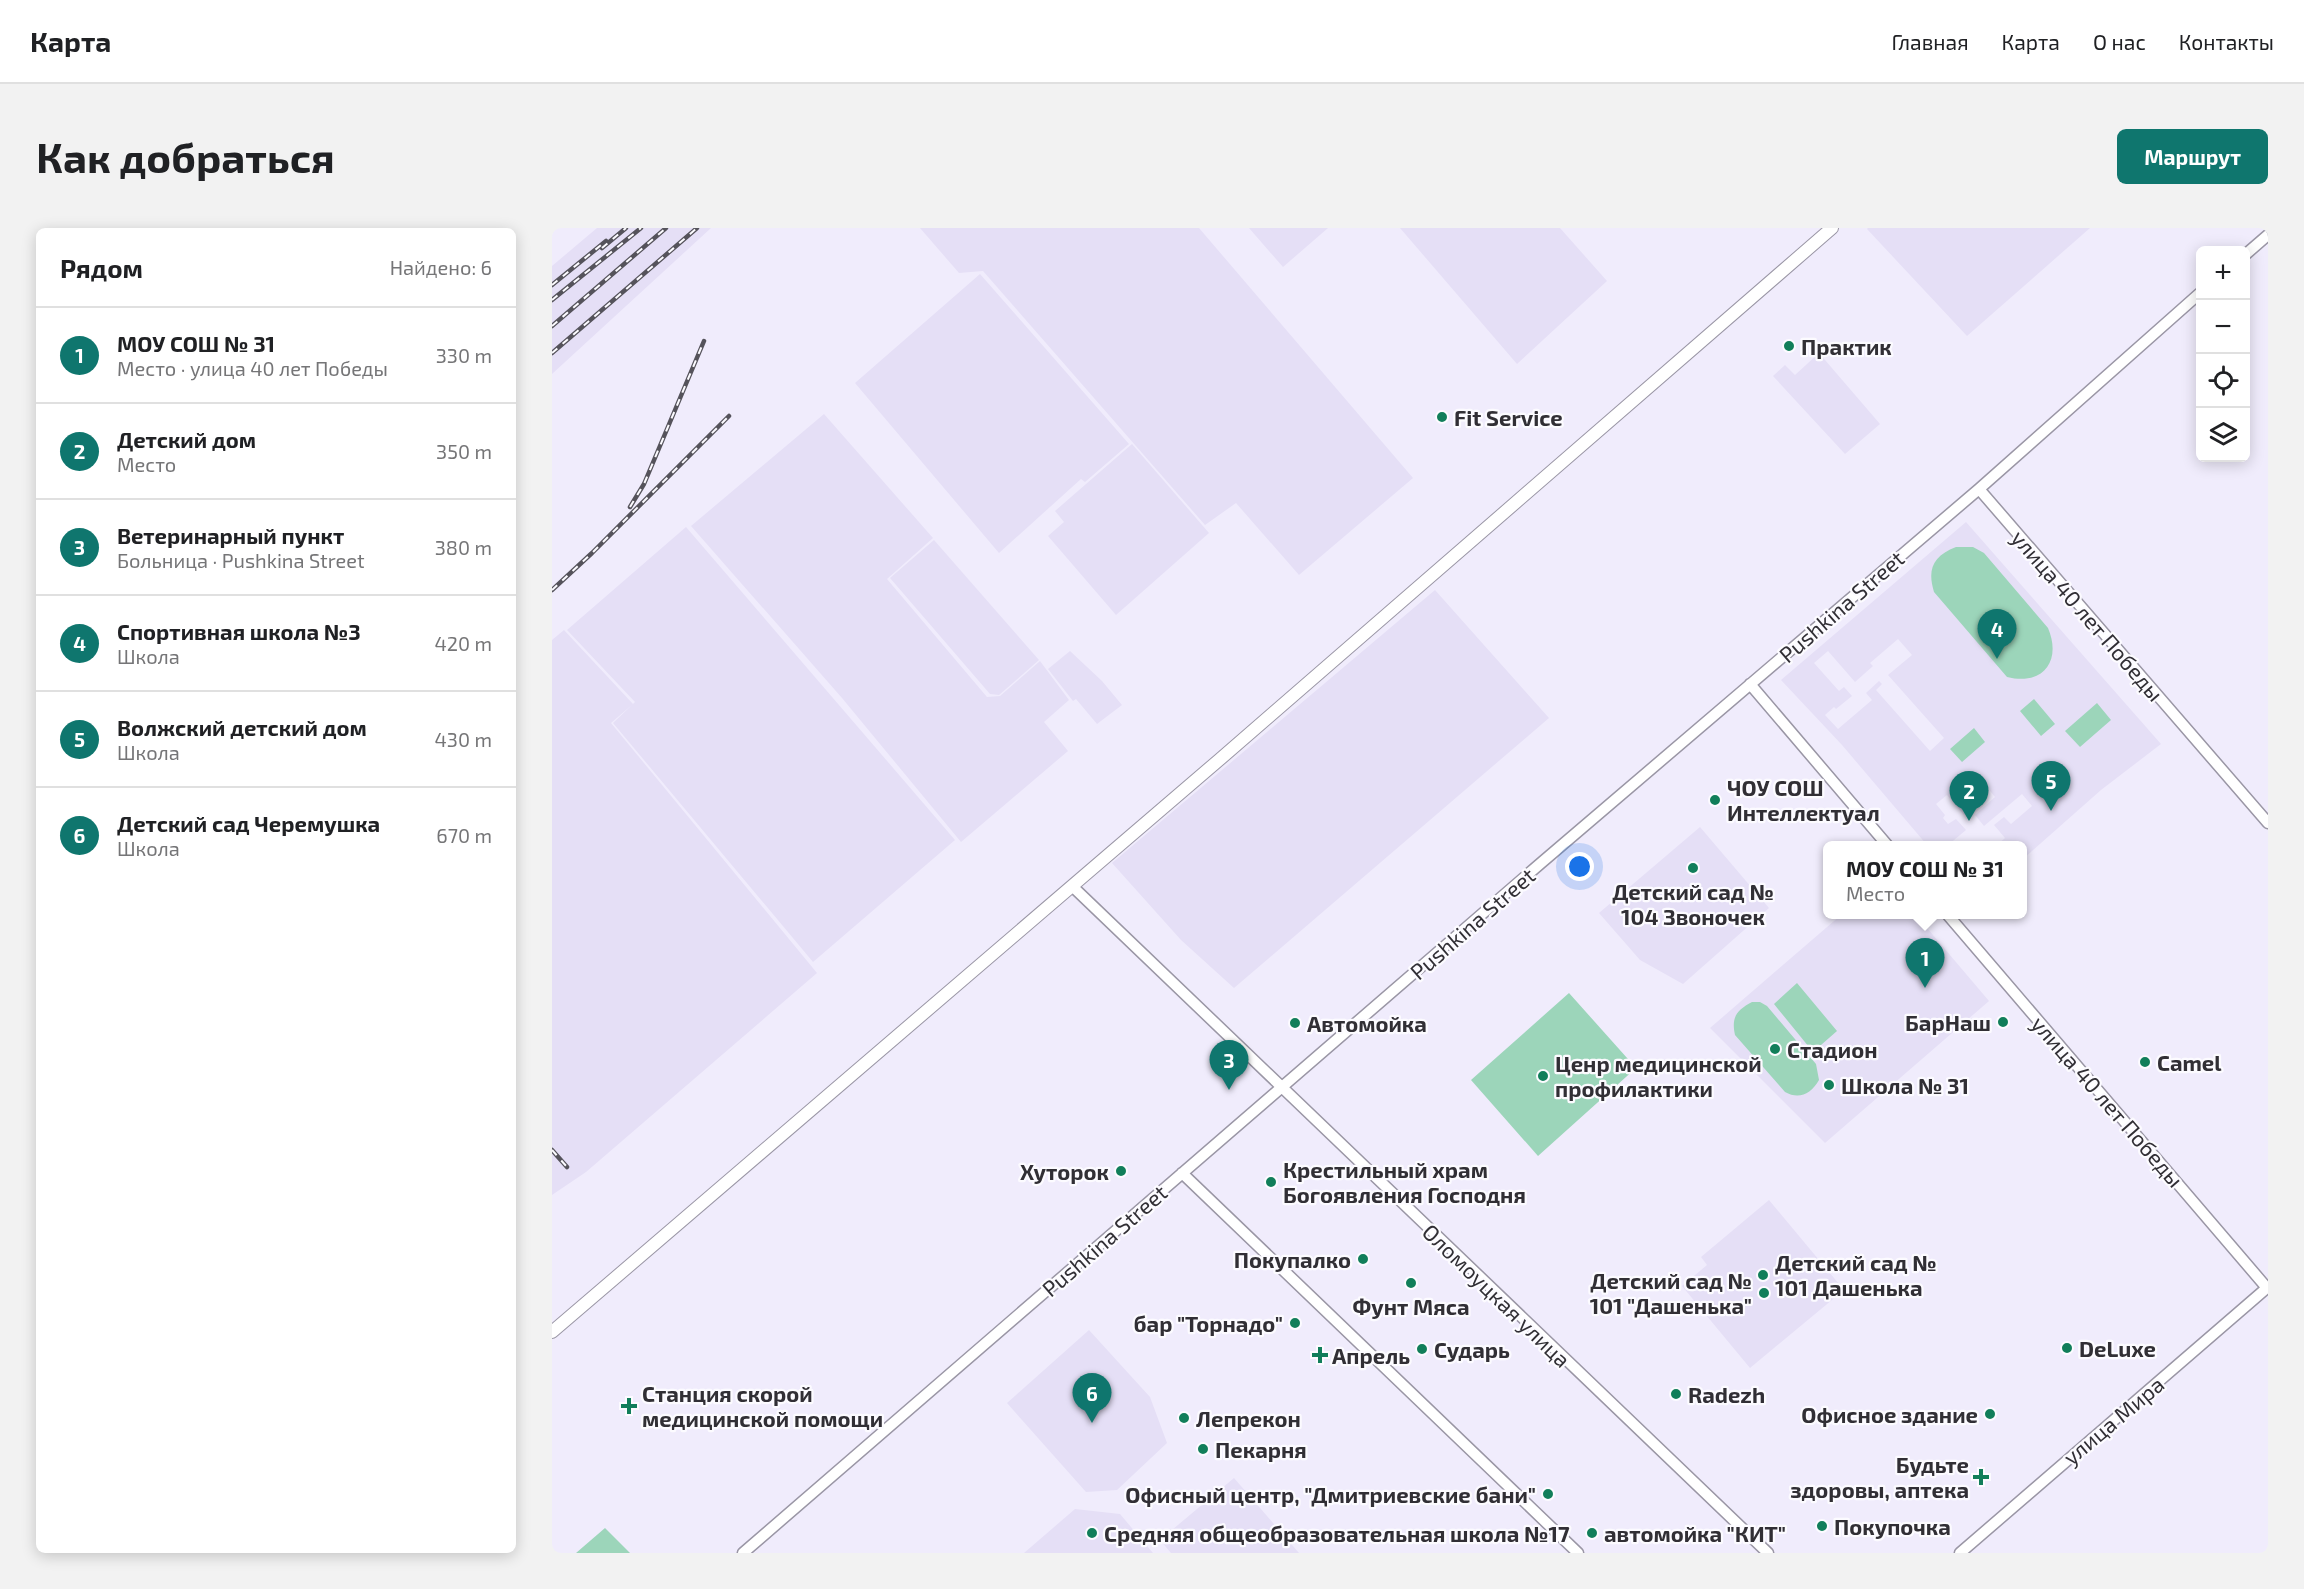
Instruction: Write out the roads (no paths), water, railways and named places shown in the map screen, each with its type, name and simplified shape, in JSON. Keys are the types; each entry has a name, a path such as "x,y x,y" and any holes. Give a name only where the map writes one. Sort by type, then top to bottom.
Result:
{"main road":[{"path":"552,1332 1072,886 1832,228"}],"street":[{"path":"2250,251 2268,235"},
{"name":"Pushkina Street","path":"743,1553 1979,489 2196,297"},
{"name":"улица 40 лет Победы","path":"1979,489 2268,823"},
{"path":"1750,684 1884,841"},
{"name":"Оломоуцкая улица","path":"1072,886 1768,1553"},
{"name":"улица 40 лет Победы","path":"1950,919 2268,1288"},
{"path":"1182,1173 1578,1553"},
{"name":"улица Мира","path":"1960,1553 2268,1288"}],"railway":[{"path":"602,248 626,228"},
{"path":"552,300 641,228"},
{"path":"552,326 666,228"},
{"path":"552,353 697,228"},
{"path":"552,285 606,241"},
{"path":"630,507 644,484 704,341"},
{"path":"552,590 729,416"},
{"path":"552,1150 567,1167"}],"place":[{"name":"Практик","path":"1789,346"},
{"name":"Fit Service","path":"1442,417"},
{"name":"Спортивная школа №3","path":"1997,659"},
{"name":"ЧОУ СОШ Интеллектуал","path":"1715,800"},
{"name":"Волжский детский дом","path":"2051,811"},
{"name":"Детский дом","path":"1969,821"},
{"name":"Детский сад № 104 Звоночек","path":"1693,868"},
{"name":"МОУ СОШ № 31","path":"1925,988"},
{"name":"БарНаш","path":"2003,1022"},
{"name":"Автомойка","path":"1295,1023"},
{"name":"Стадион","path":"1775,1049"},
{"name":"Camel","path":"2145,1062"},
{"name":"Ценр медицинской профилактики","path":"1543,1076"},
{"name":"Школа № 31","path":"1829,1085"},
{"name":"Ветеринарный пункт","path":"1229,1090"},
{"name":"Хуторок","path":"1121,1171"},
{"name":"Крестильный храм Богоявления Господня","path":"1271,1182"},
{"name":"Покупалко","path":"1363,1259"},
{"name":"Детский сад № 101 Дашенька","path":"1763,1275"},
{"name":"Фунт Мяса","path":"1411,1283"},
{"name":"Детский сад № 101 \"Дашенька\"","path":"1764,1293"},
{"name":"бар \"Торнадо\"","path":"1295,1323"},
{"name":"DeLuxe","path":"2067,1348"},
{"name":"Сударь","path":"1422,1349"},
{"name":"Апрель","path":"1320,1355"},
{"name":"Radezh","path":"1676,1394"},
{"name":"Станция скорой медицинской помощи","path":"629,1406"},
{"name":"Офисное здание","path":"1990,1414"},
{"name":"Лепрекон","path":"1184,1418"},
{"name":"Детский сад Черемушка","path":"1092,1423"},
{"name":"Пекарня","path":"1203,1449"},
{"name":"Будьте здоровы, аптека","path":"1981,1477"},
{"name":"Офисный центр, \"Дмитриевские бани\"","path":"1548,1494"},
{"name":"Покупочка","path":"1822,1526"},
{"name":"Средняя общеобразовательная школа №17","path":"1092,1533"},
{"name":"автомойка \"КИТ\"","path":"1592,1533"}]}
